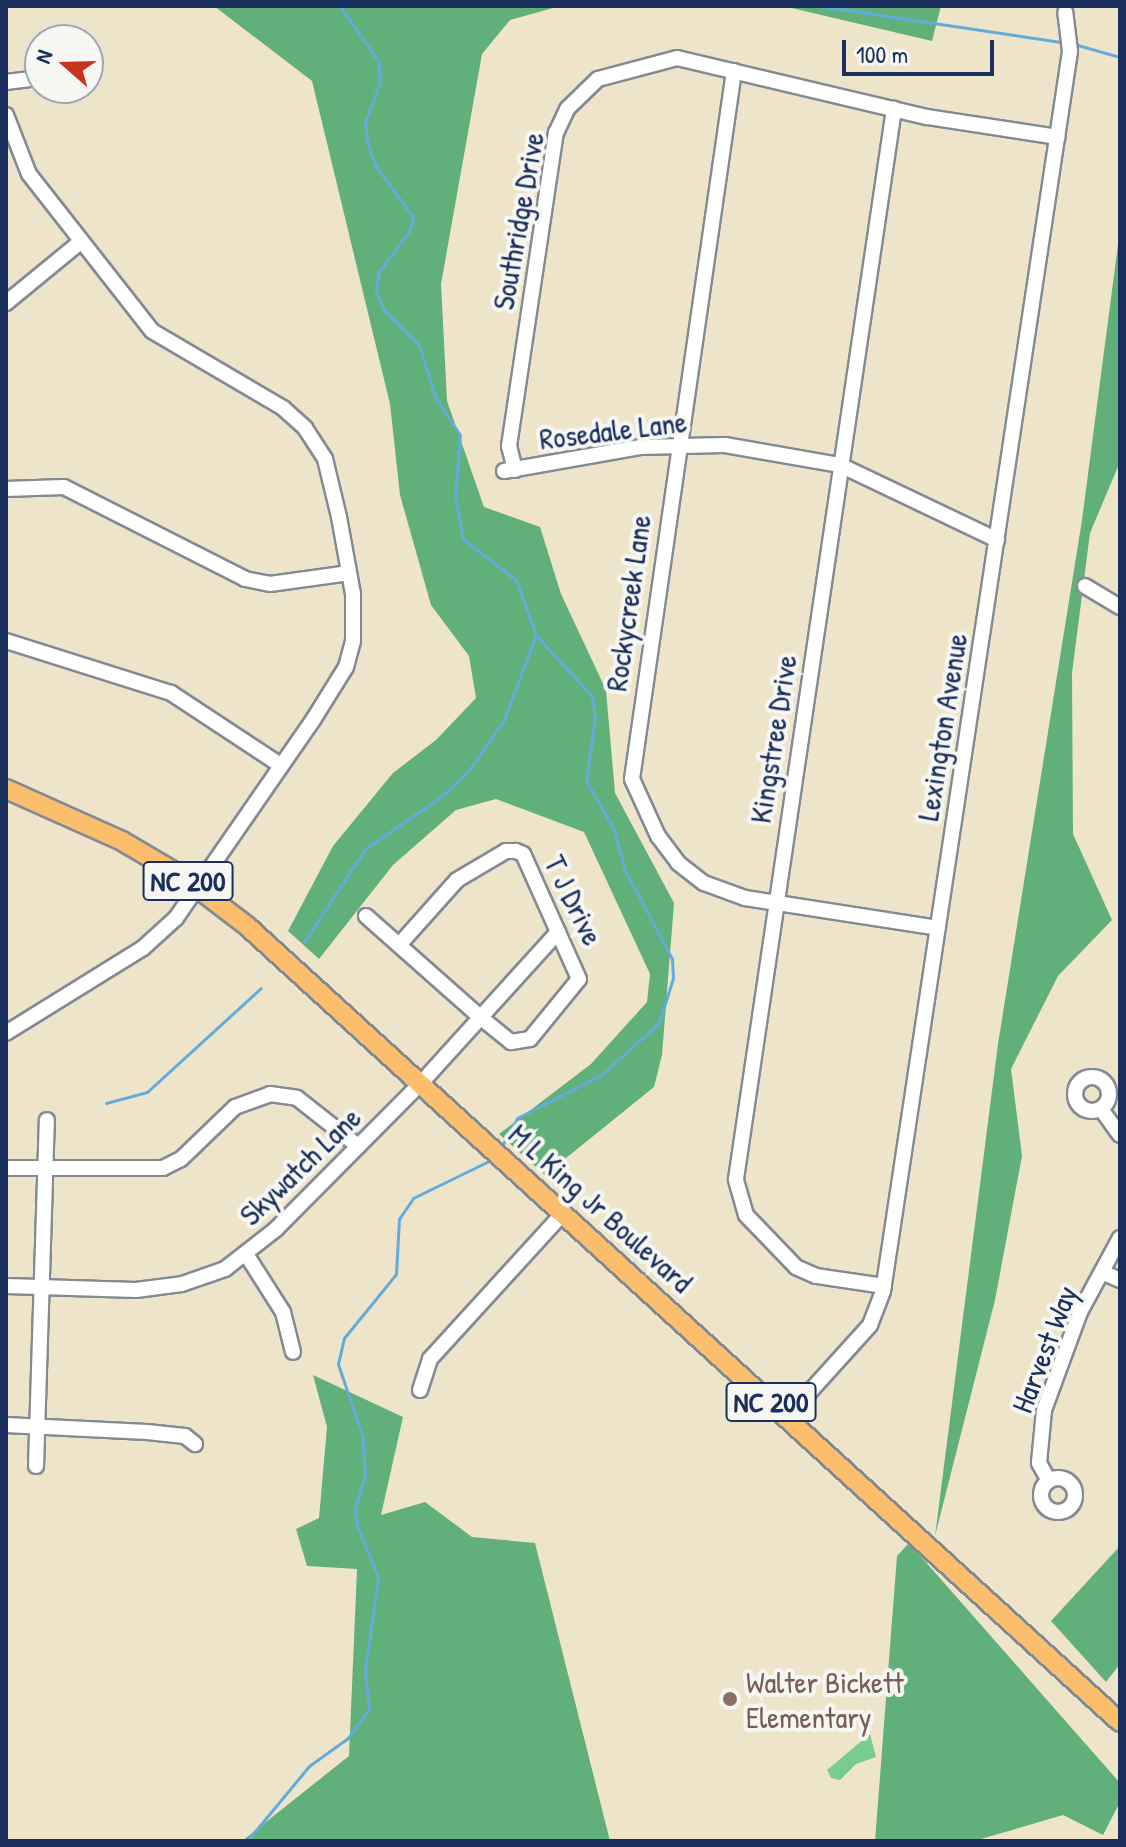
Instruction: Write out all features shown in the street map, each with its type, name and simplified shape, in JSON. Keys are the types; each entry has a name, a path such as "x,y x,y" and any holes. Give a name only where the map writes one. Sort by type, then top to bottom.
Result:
{"main road":[{"name":"M L King Jr Boulevard","path":"6,789 86,822 196,886 564,1212 1120,1722"}],"street":[{"name":"Lexington Avenue","path":"787,1417 870,1325 884,1286 1070,51 1065,12"},
{"name":"Southridge Drive","path":"510,470 509,446 556,133 567,109 598,79 677,58 894,109 1057,137"},
{"name":"Rockycreek Lane","path":"734,71 632,779 658,836 678,863 704,883 775,903 938,928"},
{"name":"Kingstree Drive","path":"884,1286 816,1276 796,1267 746,1215 739,1199 737,1163 894,109"},
{"path":"6,115 29,174 79,243 152,331 283,408 305,428 325,459 349,573 353,641 346,667 176,918 143,948 25,1026 6,1033"},
{"path":"6,303 79,243"},
{"name":"Rosedale Lane","path":"510,470 640,447 725,445 840,465 997,540"},
{"path":"6,489 64,487 258,582 294,583 349,573"},
{"path":"1085,586 1120,607"},
{"path":"6,641 171,693 280,765"},
{"name":"T J Drive","path":"366,916 480,1017 520,1044 558,1008 579,979 523,854 506,851 457,880 399,945"},
{"name":"Skywatch Lane","path":"6,1286 136,1290 182,1284 225,1269 246,1254 421,1083 558,932"},
{"path":"6,1168 163,1168 181,1159 235,1107 270,1094 305,1103 358,1146"},
{"path":"1101,1109 1120,1135"},
{"path":"36,1466 47,1120"},
{"path":"420,1390 430,1359 564,1212"},
{"name":"Harvest Way","path":"1049,1481 1039,1463 1044,1410 1080,1312 1120,1238"},
{"path":"246,1254 283,1312 293,1352"},
{"path":"1102,1272 1120,1280"},
{"path":"6,1425 160,1433 185,1436 195,1444"}],"green space":[{"path":"214,6 560,6 510,20 482,54 441,284 447,401 484,507 540,527 561,594 606,690 615,793 674,903 662,1055 654,1087 545,1175 499,1134 591,1064 647,1002 650,974 584,832 496,799 456,810 393,865 319,959 288,931 333,846 393,773 436,740 476,698 469,656 431,605 400,495 390,404 312,81"},
{"path":"783,6 941,6 932,41"},
{"path":"1120,229 1120,462 1090,533 1072,673 1073,834 1112,920 1058,976 1011,1069 1022,1156 995,1300 935,1536 998,1044 1082,520"},
{"path":"313,1375 403,1417 381,1515 425,1502 472,1537 535,1543 610,1841 242,1841 349,1756 357,1569 307,1566 296,1529 319,1518 327,1427"},
{"path":"909,1543 1120,1783 1120,1802 1103,1835 1063,1815 974,1841 875,1841 897,1556"},
{"path":"1120,1546 1120,1664 1106,1682 1051,1621"},
{"path":"870,1734 876,1757 856,1764 840,1780 831,1778 827,1770"}],"waterway":[{"path":"304,942 365,849 443,795 469,770 504,720 536,635 516,580 463,539 455,496 460,435 436,399 419,345 384,310 376,292 378,273 410,230 413,217 375,165 367,142 365,122 380,83 378,61 340,6"},
{"path":"820,6 1062,42"},
{"path":"1074,44 1120,57"},
{"path":"500,1149 517,1118 601,1075 659,1023 673,978 672,959 625,870 613,827 586,781 595,718 592,696 536,635"},
{"path":"106,1103 147,1092 261,988"},
{"path":"247,1841 309,1766 348,1738 369,1709 365,1670 378,1577 357,1525 355,1509 365,1474 362,1435 338,1364 344,1338 396,1274 399,1219 413,1198 493,1159"}],"place":[{"name":"Walter Bickett Elementary","path":"730,1699"}]}
